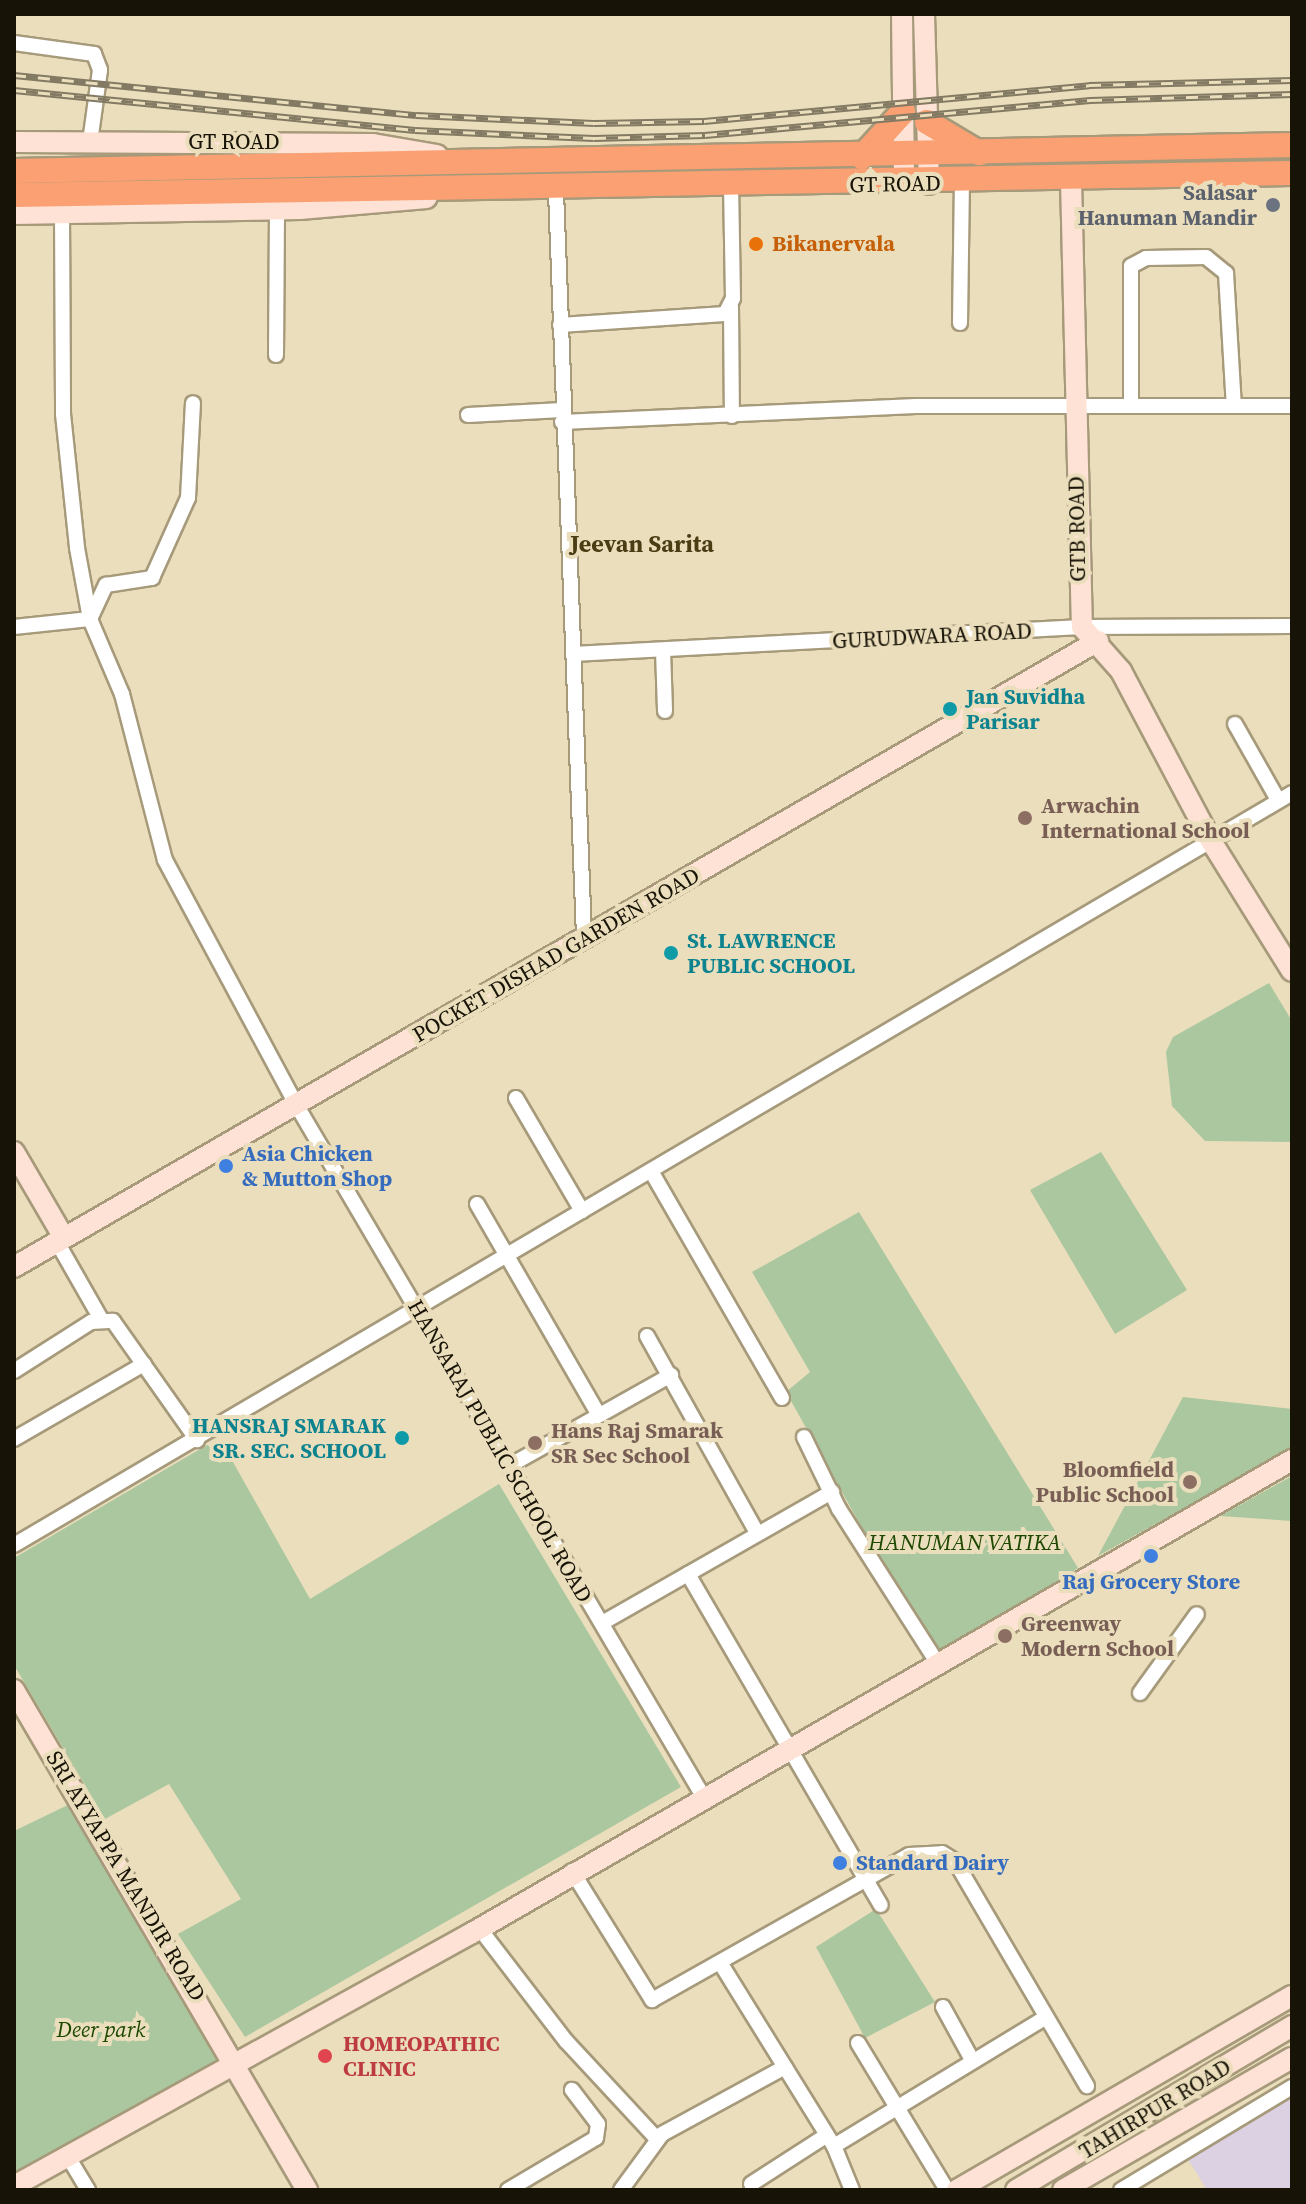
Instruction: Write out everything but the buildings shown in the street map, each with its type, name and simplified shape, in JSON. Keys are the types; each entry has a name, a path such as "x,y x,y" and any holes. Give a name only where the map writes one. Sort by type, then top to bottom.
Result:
{"highway":[{"path":"862,157 903,112"},
{"path":"927,122 982,155"},
{"name":"GT ROAD","path":"14,195 500,166 1292,145"},
{"name":"GT ROAD","path":"14,171 498,192 904,185 1292,173"}],"street":[{"path":"902,14 903,112 916,157 929,184"},
{"path":"904,185 927,122 924,14"},
{"path":"14,43 94,54 100,70 90,142"},
{"name":"GT ROAD","path":"14,142 373,144 500,166"},
{"name":"GTB ROAD","path":"1071,180 1074,405 1082,627"},
{"path":"960,323 962,183"},
{"path":"731,187 732,416"},
{"path":"556,191 562,416 584,938"},
{"name":"GT ROAD","path":"14,214 277,209 498,192"},
{"path":"276,355 277,209"},
{"name":"HANSARAJ PUBLIC SCHOOL ROAD","path":"62,214 63,414 90,619 122,694 165,860 297,1106 703,1796"},
{"path":"1131,404 1131,266 1146,258 1206,257 1226,273 1234,406"},
{"path":"560,325 716,317 731,307"},
{"path":"14,627 90,619 106,585 152,578 162,545 174,536 188,498 193,403"},
{"path":"468,415 732,416 1074,405 1292,406"},
{"name":"GURUDWARA ROAD","path":"573,654 1082,627 1292,626"},
{"path":"1082,627 1098,641 1211,841 1292,971"},
{"name":"POCKET DISHAD GARDEN ROAD","path":"14,1267 1098,641"},
{"path":"663,650 665,711"},
{"path":"1235,724 1278,800"},
{"path":"14,1545 418,1311 582,1211 1292,793"},
{"path":"1211,841 1214,857 1292,988"},
{"path":"516,1098 582,1211"},
{"path":"14,1152 101,1319"},
{"path":"651,1171 782,1398"},
{"path":"477,1204 599,1415"},
{"path":"14,1371 101,1319 113,1321 197,1440"},
{"path":"647,1336 757,1533"},
{"path":"14,1439 144,1364"},
{"path":"509,1466 671,1375"},
{"path":"804,1437 832,1492 937,1662"},
{"path":"14,2186 480,1929 572,1871 1292,1460"},
{"path":"602,1623 832,1492"},
{"path":"688,1574 786,1749 881,1905"},
{"path":"1140,1693 1197,1614"},
{"name":"SRI AYYAPPA MANDIR ROAD","path":"14,1690 238,2062 307,2190"},
{"path":"572,1871 652,2000 868,1883 909,1855 942,1853 955,1861 1087,2086"},
{"path":"480,1929 566,2041 657,2139"},
{"path":"721,1964 830,2141 852,2190"},
{"path":"957,2190 1292,1996"},
{"path":"943,2007 971,2058"},
{"path":"751,2184 1046,2017"},
{"name":"TAHIRPUR ROAD","path":"1016,2190 1292,2026"},
{"path":"858,2043 947,2190"},
{"name":"TAHIRPUR ROAD","path":"1063,2190 1292,2058"},
{"path":"1230,2065 1243,2087"},
{"path":"621,2190 657,2139 785,2067"},
{"path":"1121,2190 1292,2087"},
{"path":"508,2190 596,2138 598,2124 572,2090"},
{"path":"67,2155 88,2190"}],"shaded area":[{"path":"1292,2092 1292,2190 1207,2190 1186,2156"}],"green space":[{"path":"1269,983 1292,1021 1292,1142 1205,1141 1172,1106 1166,1052 1173,1037"},
{"path":"1101,1152 1187,1290 1115,1334 1030,1190"},
{"name":"HANUMAN VATIKA","path":"859,1212 1078,1568 937,1662 786,1392 810,1372 752,1272"},
{"path":"1183,1397 1292,1409 1292,1448 1098,1556"},
{"path":"207,1445 233,1462 310,1599 499,1484 681,1787 245,2037 178,1934 241,1899 169,1784 105,1819 14,1665 14,1558"},
{"path":"1292,1476 1292,1521 1220,1516"},
{"name":"Deer park","path":"70,1804 220,2063 14,2178 14,1831"},
{"path":"876,1909 935,2002 865,2038 816,1947"}],"railway":[{"path":"14,75 416,115 594,123 704,121 1089,85 1292,80"},
{"path":"14,90 415,130 594,138 705,135 1090,100 1292,94"}],"place":[{"name":"Salasar Hanuman Mandir","path":"1273,205"},
{"name":"Bikanervala","path":"756,244"},
{"name":"Jan Suvidha Parisar","path":"950,709"},
{"name":"Arwachin International School","path":"1025,818"},
{"name":"St. LAWRENCE PUBLIC SCHOOL","path":"671,953"},
{"name":"Asia Chicken & Mutton Shop","path":"226,1166"},
{"name":"HANSRAJ SMARAK SR. SEC. SCHOOL","path":"402,1438"},
{"name":"Hans Raj Smarak SR Sec School","path":"535,1443"},
{"name":"Bloomfield Public School","path":"1190,1482"},
{"name":"Raj Grocery Store","path":"1151,1556"},
{"name":"Greenway Modern School","path":"1005,1636"},
{"name":"Standard Dairy","path":"840,1863"},
{"name":"HOMEOPATHIC CLINIC","path":"325,2056"}],"district":[{"name":"Jeevan Sarita","path":"642,544"}]}
